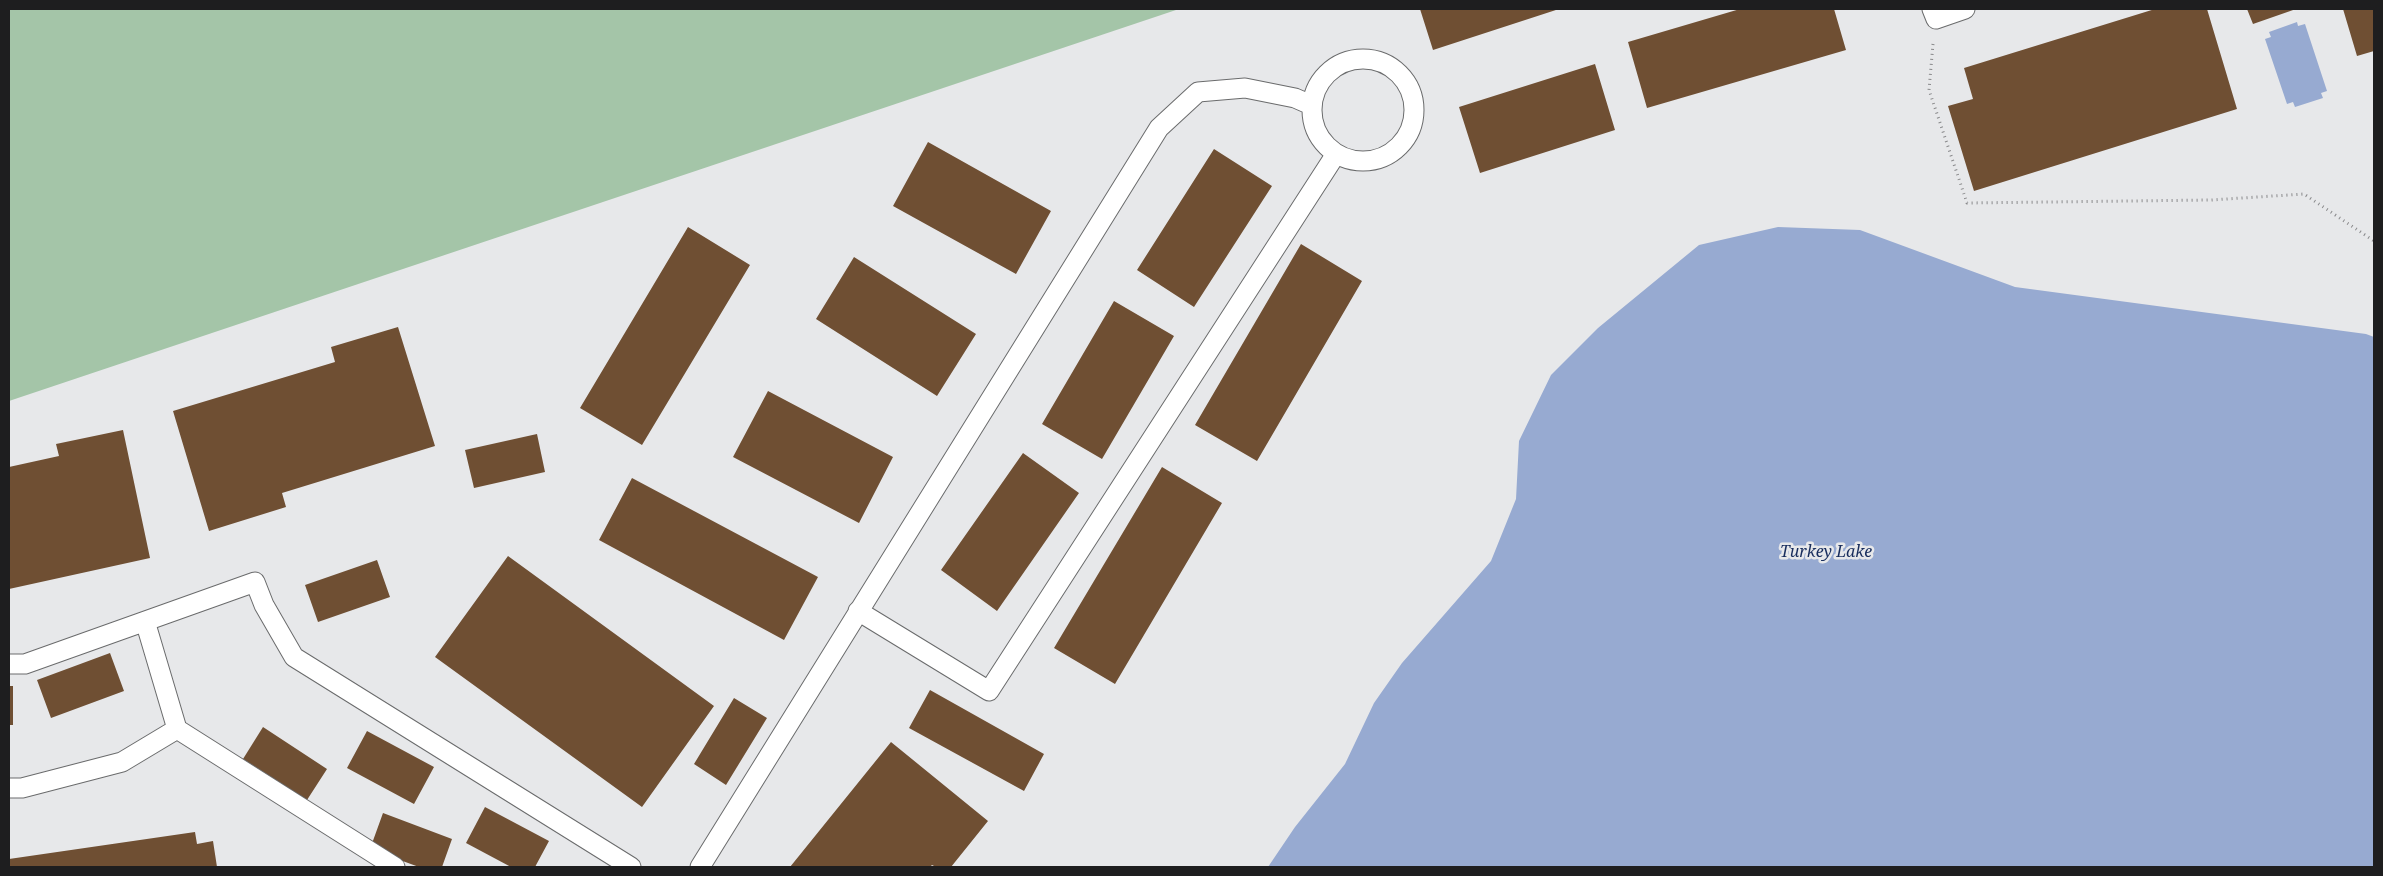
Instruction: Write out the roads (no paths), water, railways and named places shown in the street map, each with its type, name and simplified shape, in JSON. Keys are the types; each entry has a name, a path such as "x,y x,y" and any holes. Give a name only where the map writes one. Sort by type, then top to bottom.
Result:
{"lane":[{"path":"1934,14 1965,9"},
{"path":"1363,58 1381,62 1401,76 1410,91 1414,115 1409,132 1396,149 1381,158 1370,161 1352,160 1336,154 1326,146 1316,132 1312,106 1316,88 1330,70 1345,61 1363,58"},
{"path":"700,867 1159,128 1198,92 1245,88 1295,98 1312,106"},
{"path":"858,611 989,691 1336,154"},
{"path":"9,664 25,664 255,582 264,605 294,657 631,867"},
{"path":"145,621 177,729 395,867"},
{"path":"9,788 22,788 122,762 177,729"}],"water":[{"path":"2297,22 2298,26 2305,24 2327,91 2321,93 2323,98 2295,107 2293,102 2287,104 2265,39 2271,37 2269,32"},
{"name":"Turkey Lake","path":"1778,227 1860,230 2015,287 2366,334 2374,337 2374,867 1268,867 1295,827 1345,764 1374,703 1402,663 1491,561 1516,499 1519,441 1551,375 1598,328 1699,245"}]}
